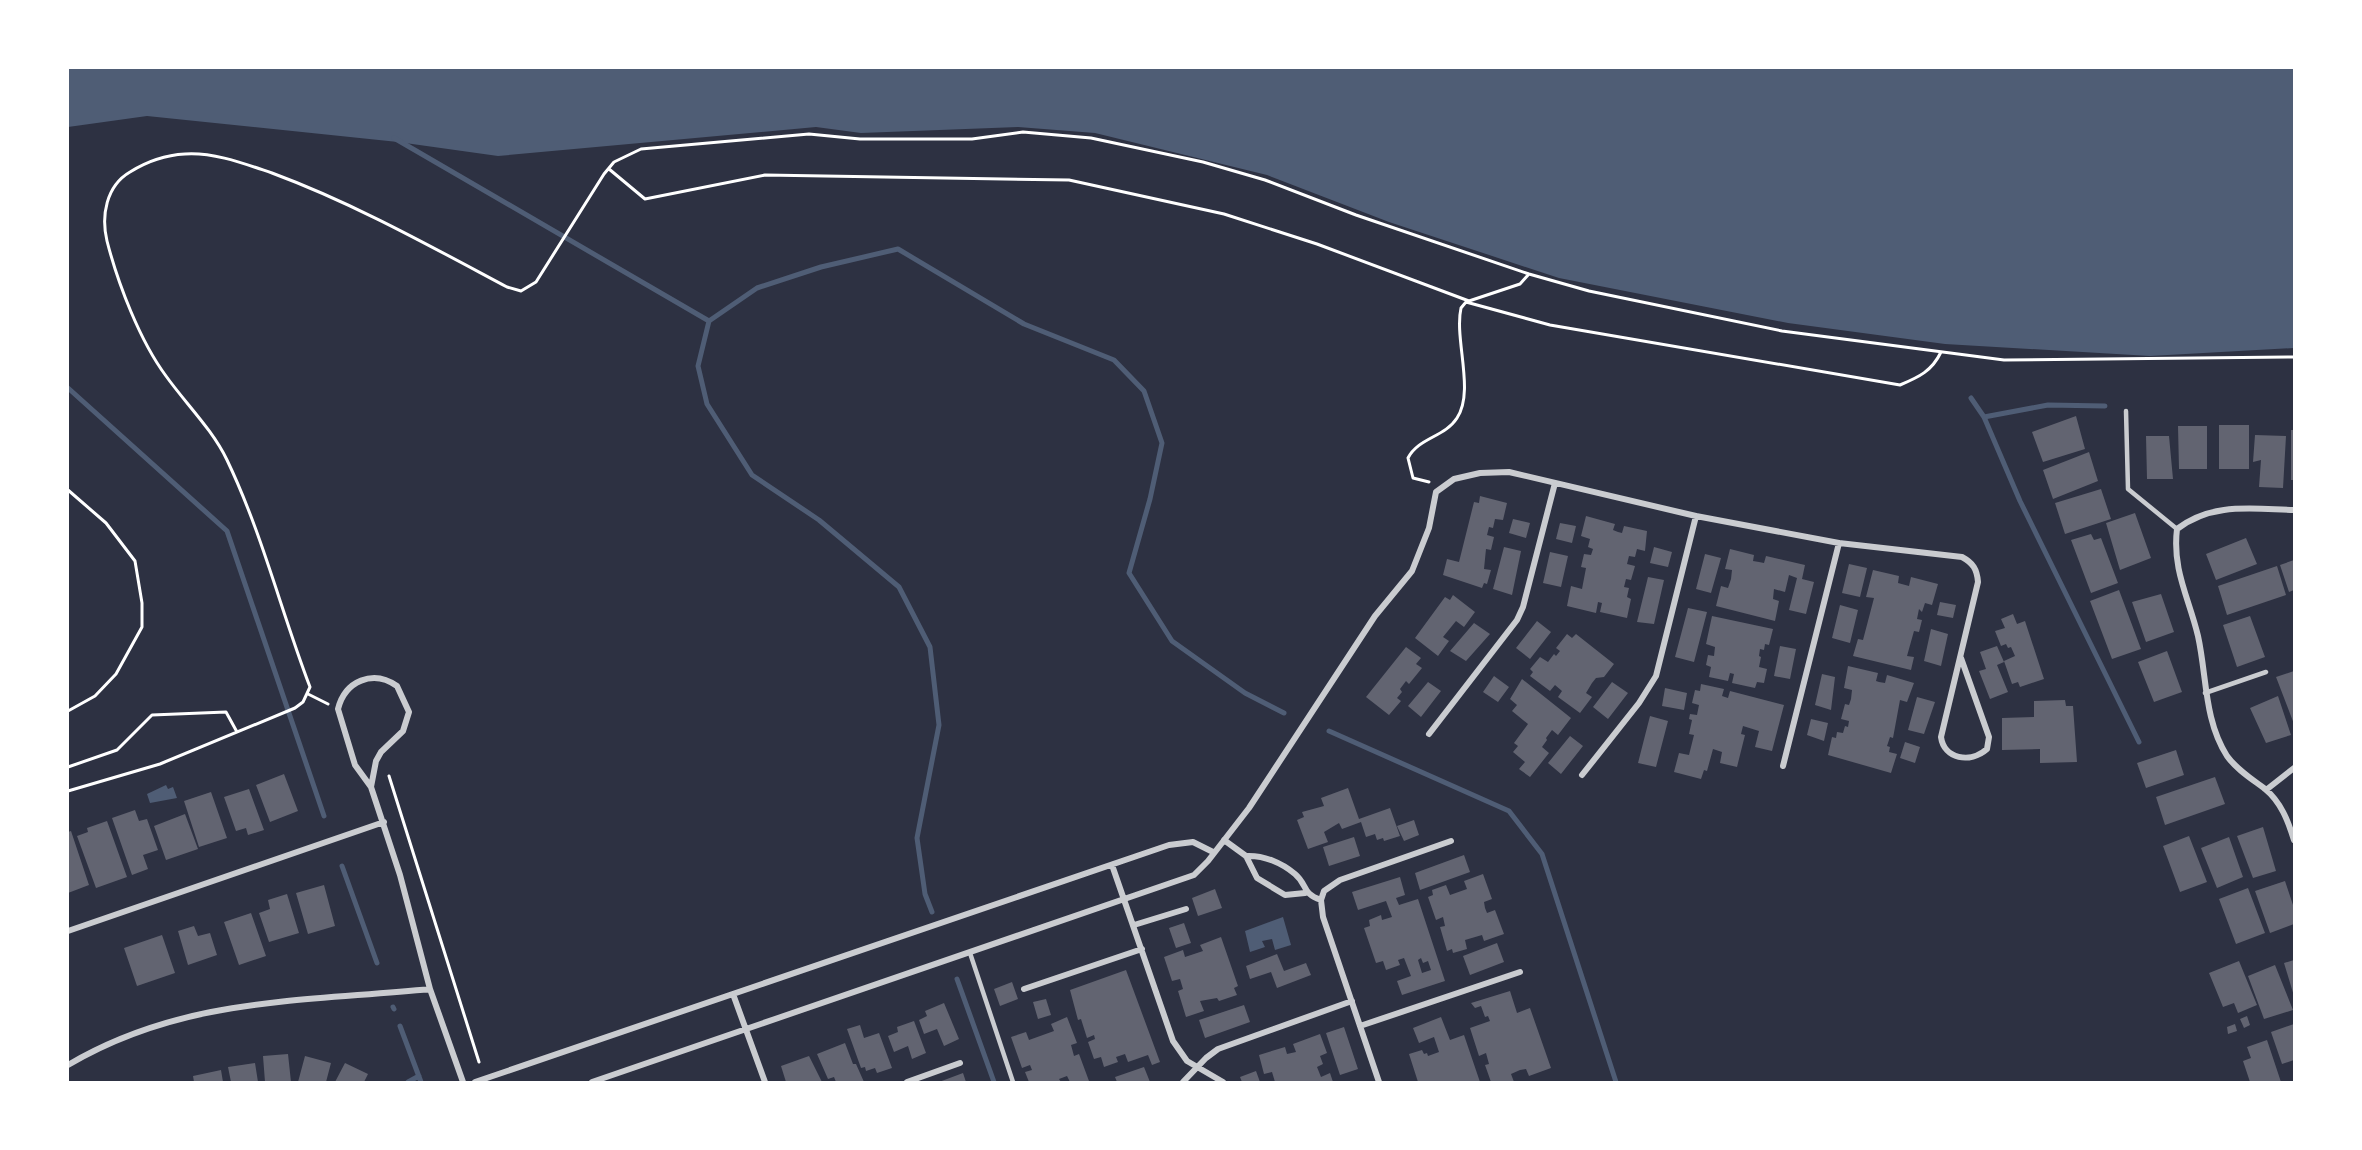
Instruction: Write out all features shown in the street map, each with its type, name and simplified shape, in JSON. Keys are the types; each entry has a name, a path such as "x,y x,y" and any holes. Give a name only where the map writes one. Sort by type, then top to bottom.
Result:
{"street":[{"path":"592,1083 1194,875 1208,861 1249,808 1375,616 1412,571 1429,528 1432,502 1436,492 1444,484 1463,476 1494,472 1526,474 1696,516 1839,543 1962,557 1975,567 1978,582 1941,737 1946,752 1953,757 1976,756 1987,749 1989,737 1961,658"},
{"path":"1429,734 1517,620 1525,601 1555,483"},
{"path":"2295,510 2219,509 2192,518 2176,529 2176,565 2197,633 2205,693 2212,721 2228,757 2266,790 2281,808 2295,840"},
{"path":"1582,775 1639,703 1656,676 1696,516"},
{"path":"1784,766 1839,543"},
{"path":"371,787 373,770 381,752 397,738 407,723 408,712 402,693 390,681 369,678 350,686 340,700 338,709 340,724 355,765 371,787 384,822 429,989 463,1083"},
{"path":"2266,790 2295,768"},
{"path":"68,931 384,822"},
{"path":"1224,840 1246,856 1269,858 1295,874 1305,893"},
{"path":"1380,1083 1323,917 1321,900 1324,891 1340,880 1451,841"},
{"path":"476,1083 1181,842 1204,845 1213,852"},
{"path":"1246,856 1252,872 1285,895 1305,893 1321,900"},
{"path":"1112,865 1173,1041 1187,1061 1223,1083"},
{"path":"1134,926 1186,909"},
{"path":"1024,989 1142,949"},
{"path":"1360,1026 1520,972"},
{"path":"68,1065 139,1029 194,1014 249,1005 429,989"},
{"path":"733,994 765,1083"},
{"path":"1183,1083 1218,1049 1232,1042 1352,1001"},
{"path":"907,1083 960,1063"}],"lane":[{"path":"2126,411 2128,489 2176,529"},
{"path":"2205,693 2265,672"},
{"path":"969,953 1013,1083"}],"path":[{"path":"68,791 160,764 295,708 308,694 310,687 251,514 236,480 223,452 165,375 149,348 114,263 104,219 107,200 119,178 139,166 161,158 186,154 215,157 246,164 303,185 516,290 529,289 609,169 628,154 641,149 809,134 860,139 972,139 1023,132 1091,138 1203,162 1265,180 1356,215 1529,274 1589,291 1782,331 2004,360 2295,357"},
{"path":"609,169 645,199 765,175 1069,180 1234,218 1317,244 1468,302 1550,325 1900,385 1920,377 1935,365 1941,352"},
{"path":"1444,484 1413,478 1408,458 1419,444 1452,425 1462,408 1460,314 1468,302 1520,284 1529,274"},
{"path":"68,490 106,523 135,561 142,603 142,627 116,674 95,696 68,711"},
{"path":"308,694 338,709"},
{"path":"68,767 117,750 152,715 226,712 237,732"},
{"path":"389,777 479,1062"}],"water":[{"path":"68,68 2294,68 2294,348 2150,356 1945,344 1788,323 1559,278 1389,222 1267,175 1095,133 1018,127 861,133 816,127 498,156 398,142 147,116 68,127"},
{"path":"166,785 168,789 173,787 177,798 150,803 147,794"},
{"path":"1283,917 1291,945 1275,950 1272,939 1262,941 1265,947 1250,952 1245,931"}],"building":[{"path":"2076,416 2085,449 2043,462 2032,432"},
{"path":"2219,425 2249,425 2249,469 2219,469"},
{"path":"2178,426 2207,426 2207,469 2179,469"},
{"path":"2291,430 2294,430 2294,480 2291,480"},
{"path":"2255,435 2286,436 2283,488 2259,487 2261,460 2253,462"},
{"path":"2146,436 2169,436 2173,479 2147,479"},
{"path":"2089,452 2098,481 2053,499 2043,470"},
{"path":"2101,489 2111,519 2065,534 2055,503"},
{"path":"1480,496 1507,503 1503,520 1495,519 1493,528 1489,527 1487,535 1494,537 1491,550 1486,549 1484,569 1491,570 1487,584 1484,583 1482,588 1443,575 1447,559 1459,562 1474,502 1479,503"},
{"path":"2135,513 2151,558 2120,570 2106,523"},
{"path":"1586,516 1615,524 1613,530 1622,533 1624,526 1647,531 1645,551 1637,549 1635,557 1629,556 1627,564 1635,566 1631,580 1626,579 1624,587 1629,588 1627,597 1631,599 1627,618 1600,612 1602,603 1598,602 1596,613 1567,606 1571,586 1582,589 1586,568 1581,567 1584,554 1591,555 1593,549 1588,547 1590,539 1581,536"},
{"path":"1513,519 1530,523 1526,538 1509,533"},
{"path":"1560,523 1576,526 1572,543 1556,539"},
{"path":"2091,534 2094,540 2101,538 2118,583 2091,593 2071,540"},
{"path":"2246,538 2257,564 2216,580 2206,554"},
{"path":"1504,547 1521,551 1512,595 1493,589"},
{"path":"1654,547 1672,552 1668,567 1650,563"},
{"path":"1730,549 1754,555 1753,561 1764,563 1766,556 1805,565 1802,579 1814,582 1806,614 1789,610 1797,578 1789,575 1785,592 1774,589 1773,599 1779,601 1775,621 1716,606 1721,586 1728,588 1731,579 1732,570 1725,569"},
{"path":"1550,552 1568,556 1561,587 1543,583"},
{"path":"1705,554 1721,558 1711,593 1696,589"},
{"path":"2294,560 2294,590 2289,592 2280,565"},
{"path":"1849,564 1867,568 1860,597 1842,593"},
{"path":"2277,566 2286,595 2227,615 2218,586"},
{"path":"1873,570 1899,576 1898,583 1909,586 1911,577 1938,584 1932,605 1925,603 1922,612 1919,609 1917,619 1922,620 1919,632 1914,631 1907,656 1914,657 1911,670 1853,656 1858,639 1863,640 1874,598 1866,597"},
{"path":"1648,577 1664,580 1654,624 1637,622"},
{"path":"2119,590 2141,649 2112,659 2090,601"},
{"path":"2161,594 2174,632 2146,642 2132,602"},
{"path":"1453,595 1475,612 1464,627 1456,621 1443,637 1449,641 1438,656 1415,638 1445,597 1450,600"},
{"path":"1940,602 1956,605 1953,618 1937,615"},
{"path":"1840,605 1858,610 1850,643 1832,638"},
{"path":"1688,608 1707,612 1694,662 1675,657"},
{"path":"2013,614 2017,624 2025,621 2044,679 2020,687 2018,682 2012,684 2004,661 2015,656 2011,647 2008,648 2006,644 2001,646 1995,631 2005,628 2001,619"},
{"path":"1712,616 1773,629 1769,645 1765,644 1764,650 1760,649 1759,667 1767,669 1764,683 1757,682 1755,688 1732,683 1734,674 1730,673 1728,681 1709,677 1711,667 1706,665 1708,655 1714,656 1715,647 1706,644"},
{"path":"2250,616 2265,657 2237,667 2223,625"},
{"path":"1537,621 1551,632 1530,659 1516,648"},
{"path":"1474,623 1490,634 1466,661 1450,651"},
{"path":"1931,629 1948,634 1941,666 1924,661"},
{"path":"1567,634 1572,638 1576,634 1614,664 1604,677 1596,678 1592,683 1586,693 1592,697 1580,713 1558,697 1562,691 1555,685 1550,691 1530,676 1533,672 1530,669 1540,657 1548,662 1554,654 1556,656 1560,651 1556,648"},
{"path":"1780,646 1796,649 1790,679 1774,676"},
{"path":"1997,646 2004,662 1997,665 2008,692 1990,699 1979,671 1986,669 1980,652"},
{"path":"1406,647 1421,658 1416,664 1422,668 1409,684 1406,681 1400,689 1402,692 1397,698 1401,701 1389,715 1366,697"},
{"path":"2167,651 2182,692 2154,702 2138,662"},
{"path":"1848,666 1878,673 1876,681 1879,682 1885,683 1887,675 1914,683 1907,702 1900,700 1893,738 1890,737 1887,746 1890,747 1889,752 1897,754 1891,773 1828,755 1832,737 1836,738 1837,732 1843,733 1845,726 1848,727 1849,721 1841,719 1845,704 1849,705 1851,699 1852,690 1844,688"},
{"path":"2294,671 2294,724 2276,677"},
{"path":"1822,674 1835,677 1831,710 1815,705"},
{"path":"1494,676 1509,687 1498,702 1483,692"},
{"path":"1522,679 1571,718 1558,735 1552,730 1546,738 1542,747 1549,753 1530,777 1519,769 1525,762 1513,752 1518,746 1514,743 1528,724 1512,711 1517,705 1510,699"},
{"path":"1428,682 1441,691 1421,717 1408,706"},
{"path":"1612,682 1628,693 1608,719 1593,707"},
{"path":"1701,684 1724,689 1722,696 1728,698 1730,691 1784,705 1772,751 1755,747 1759,731 1743,726 1741,734 1745,735 1737,767 1720,763 1722,752 1713,749 1707,771 1704,770 1701,779 1674,772 1679,753 1689,755 1694,735 1689,734 1692,720 1689,719 1690,714 1697,715 1699,705 1692,703 1695,690 1700,691"},
{"path":"1665,688 1687,693 1684,710 1662,706"},
{"path":"2278,696 2291,735 2266,743 2250,708"},
{"path":"1917,697 1935,702 1924,734 1908,730"},
{"path":"2065,700 2066,706 2073,706 2077,762 2040,763 2040,749 2002,750 2002,718 2034,717 2034,701"},
{"path":"1650,716 1668,721 1656,767 1638,763"},
{"path":"1811,719 1828,723 1824,741 1807,735"},
{"path":"1570,736 1583,746 1561,774 1548,763"},
{"path":"1905,742 1920,747 1915,763 1900,758"},
{"path":"2176,750 2184,775 2146,788 2137,763"},
{"path":"284,774 298,811 270,822 256,785"},
{"path":"2215,777 2225,804 2165,825 2156,797"},
{"path":"1348,788 1359,819 1390,808 1400,836 1384,841 1383,838 1377,840 1375,834 1366,837 1361,822 1342,829 1339,823 1324,832 1328,842 1308,849 1297,820 1304,817 1302,812 1324,806 1321,798"},
{"path":"249,789 264,830 248,835 246,828 236,831 224,797"},
{"path":"211,792 227,838 199,847 184,801"},
{"path":"135,810 139,821 147,819 158,850 143,855 148,869 132,875 112,818"},
{"path":"185,814 198,849 166,860 154,826"},
{"path":"1414,820 1419,835 1404,841 1397,826"},
{"path":"107,821 127,877 96,888 77,836 88,832 87,828"},
{"path":"2263,827 2276,871 2253,878 2237,836"},
{"path":"71,831 89,885 68,893 68,832"},
{"path":"2189,836 2207,882 2180,892 2163,846"},
{"path":"1354,837 1360,856 1329,866 1323,847"},
{"path":"2229,837 2243,877 2217,888 2201,848"},
{"path":"1464,855 1470,872 1420,890 1415,873"},
{"path":"1483,874 1492,899 1484,902 1485,908 1487,913 1495,910 1504,934 1484,941 1482,935 1465,940 1467,949 1453,953 1452,949 1447,951 1440,927 1445,926 1443,917 1436,920 1428,897 1433,895 1432,890 1446,885 1450,895 1467,889 1464,881"},
{"path":"1400,877 1405,895 1396,898 1399,905 1418,899 1445,981 1402,995 1397,981 1411,976 1404,958 1398,960 1400,965 1386,970 1383,961 1376,963 1364,928 1370,926 1369,920 1381,915 1382,920 1392,917 1386,901 1358,910 1352,892","holes":["1421,958 1423,963 1428,961 1431,970 1422,973 1418,960"]},
{"path":"2285,881 2294,908 2294,924 2270,933 2255,891"},
{"path":"324,885 335,926 308,934 296,893"},
{"path":"2248,888 2265,933 2236,944 2219,899"},
{"path":"1215,889 1222,908 1198,916 1192,898"},
{"path":"287,894 299,933 269,942 259,913 270,909 268,900"},
{"path":"251,913 266,956 239,965 224,922"},
{"path":"1184,923 1191,943 1176,948 1169,928"},
{"path":"194,926 198,936 210,933 217,955 188,965 178,931"},
{"path":"162,935 175,973 137,986 124,948"},
{"path":"1221,937 1238,986 1234,988 1237,995 1219,1001 1217,998 1200,1001 1204,1011 1186,1017 1178,991 1183,989 1180,979 1172,981 1164,957 1183,950 1185,957 1203,951 1200,945"},
{"path":"1497,943 1504,962 1470,975 1463,956"},
{"path":"1277,954 1284,971 1306,963 1311,975 1277,988 1271,972 1250,979 1246,966"},
{"path":"2294,960 2294,996 2284,963"},
{"path":"2239,961 2257,1005 2238,1013 2234,1003 2223,1007 2209,973"},
{"path":"2275,965 2293,1010 2264,1019 2248,976"},
{"path":"1126,970 1160,1062 1152,1065 1148,1055 1128,1062 1125,1054 1116,1057 1118,1062 1104,1067 1101,1057 1094,1059 1088,1042 1095,1039 1094,1035 1087,1038 1081,1019 1078,1020 1070,990"},
{"path":"1012,982 1018,999 1000,1006 994,989"},
{"path":"1510,991 1517,1013 1530,1008 1551,1068 1529,1076 1526,1069 1520,1070 1511,1074 1514,1082 1491,1082 1485,1065 1489,1064 1486,1053 1479,1056 1470,1028 1490,1021 1488,1016 1485,1017 1481,1006 1475,1008 1471,1003"},
{"path":"1046,999 1051,1015 1038,1019 1033,1002"},
{"path":"944,1003 959,1039 944,1046 937,1029 924,1034 919,1020 927,1016 925,1011"},
{"path":"1244,1005 1250,1022 1205,1038 1199,1020"},
{"path":"2247,1016 2250,1025 2244,1028 2240,1019"},
{"path":"1067,1017 1077,1043 1071,1045 1074,1056 1079,1054 1089,1081 1070,1082 1067,1076 1059,1079 1061,1082 1029,1082 1025,1072 1032,1070 1030,1065 1022,1068 1011,1037 1026,1032 1029,1040 1054,1031 1051,1024"},
{"path":"1441,1017 1450,1040 1464,1035 1480,1082 1418,1082 1409,1054 1422,1050 1428,1056 1439,1052 1434,1037 1419,1043 1413,1028"},
{"path":"914,1021 926,1053 912,1059 908,1046 894,1052 888,1036 898,1032 897,1027"},
{"path":"2235,1024 2237,1031 2228,1034 2227,1027"},
{"path":"2294,1024 2294,1060 2282,1064 2271,1032"},
{"path":"860,1025 864,1038 879,1033 892,1068 877,1073 875,1068 866,1071 865,1067 861,1068 847,1029"},
{"path":"1344,1027 1358,1069 1340,1075 1326,1033"},
{"path":"1320,1034 1327,1053 1320,1056 1323,1064 1317,1067 1321,1077 1330,1073 1333,1082 1275,1082 1272,1072 1264,1074 1259,1055 1285,1047 1287,1054 1296,1052 1293,1044"},
{"path":"2267,1040 2281,1082 2250,1082 2243,1061 2251,1058 2247,1047"},
{"path":"845,1043 853,1064 856,1064 864,1082 836,1082 834,1077 828,1079 817,1054"},
{"path":"288,1054 291,1082 265,1082 263,1056"},
{"path":"305,1056 331,1063 326,1082 298,1082"},
{"path":"809,1056 822,1082 786,1082 781,1066"},
{"path":"255,1063 258,1082 231,1082 228,1067"},
{"path":"345,1063 368,1074 364,1082 335,1082"},
{"path":"1144,1067 1150,1082 1117,1082 1115,1077"},
{"path":"221,1070 223,1082 194,1082 193,1076"},
{"path":"1256,1071 1260,1082 1242,1082 1240,1077"},
{"path":"963,1073 966,1082 939,1082"}],"waterway":[{"path":"394,138 709,321"},
{"path":"932,912 925,894 917,838 939,725 930,647 899,587 819,520 752,475 707,404 698,366 709,321 757,288 821,267 898,249 1024,324 1114,360 1144,391 1162,443 1150,499 1129,573 1172,641 1245,693 1284,713"},
{"path":"68,388 227,531 324,816"},
{"path":"1971,398 1984,417 2048,405 2105,406"},
{"path":"1984,417 2020,501 2139,742"},
{"path":"1329,731 1509,811 1542,854 1616,1082"},
{"path":"342,866 377,963"},
{"path":"957,979 994,1082"},
{"path":"400,1026 421,1082"},
{"path":"408,1082 419,1076"}]}
